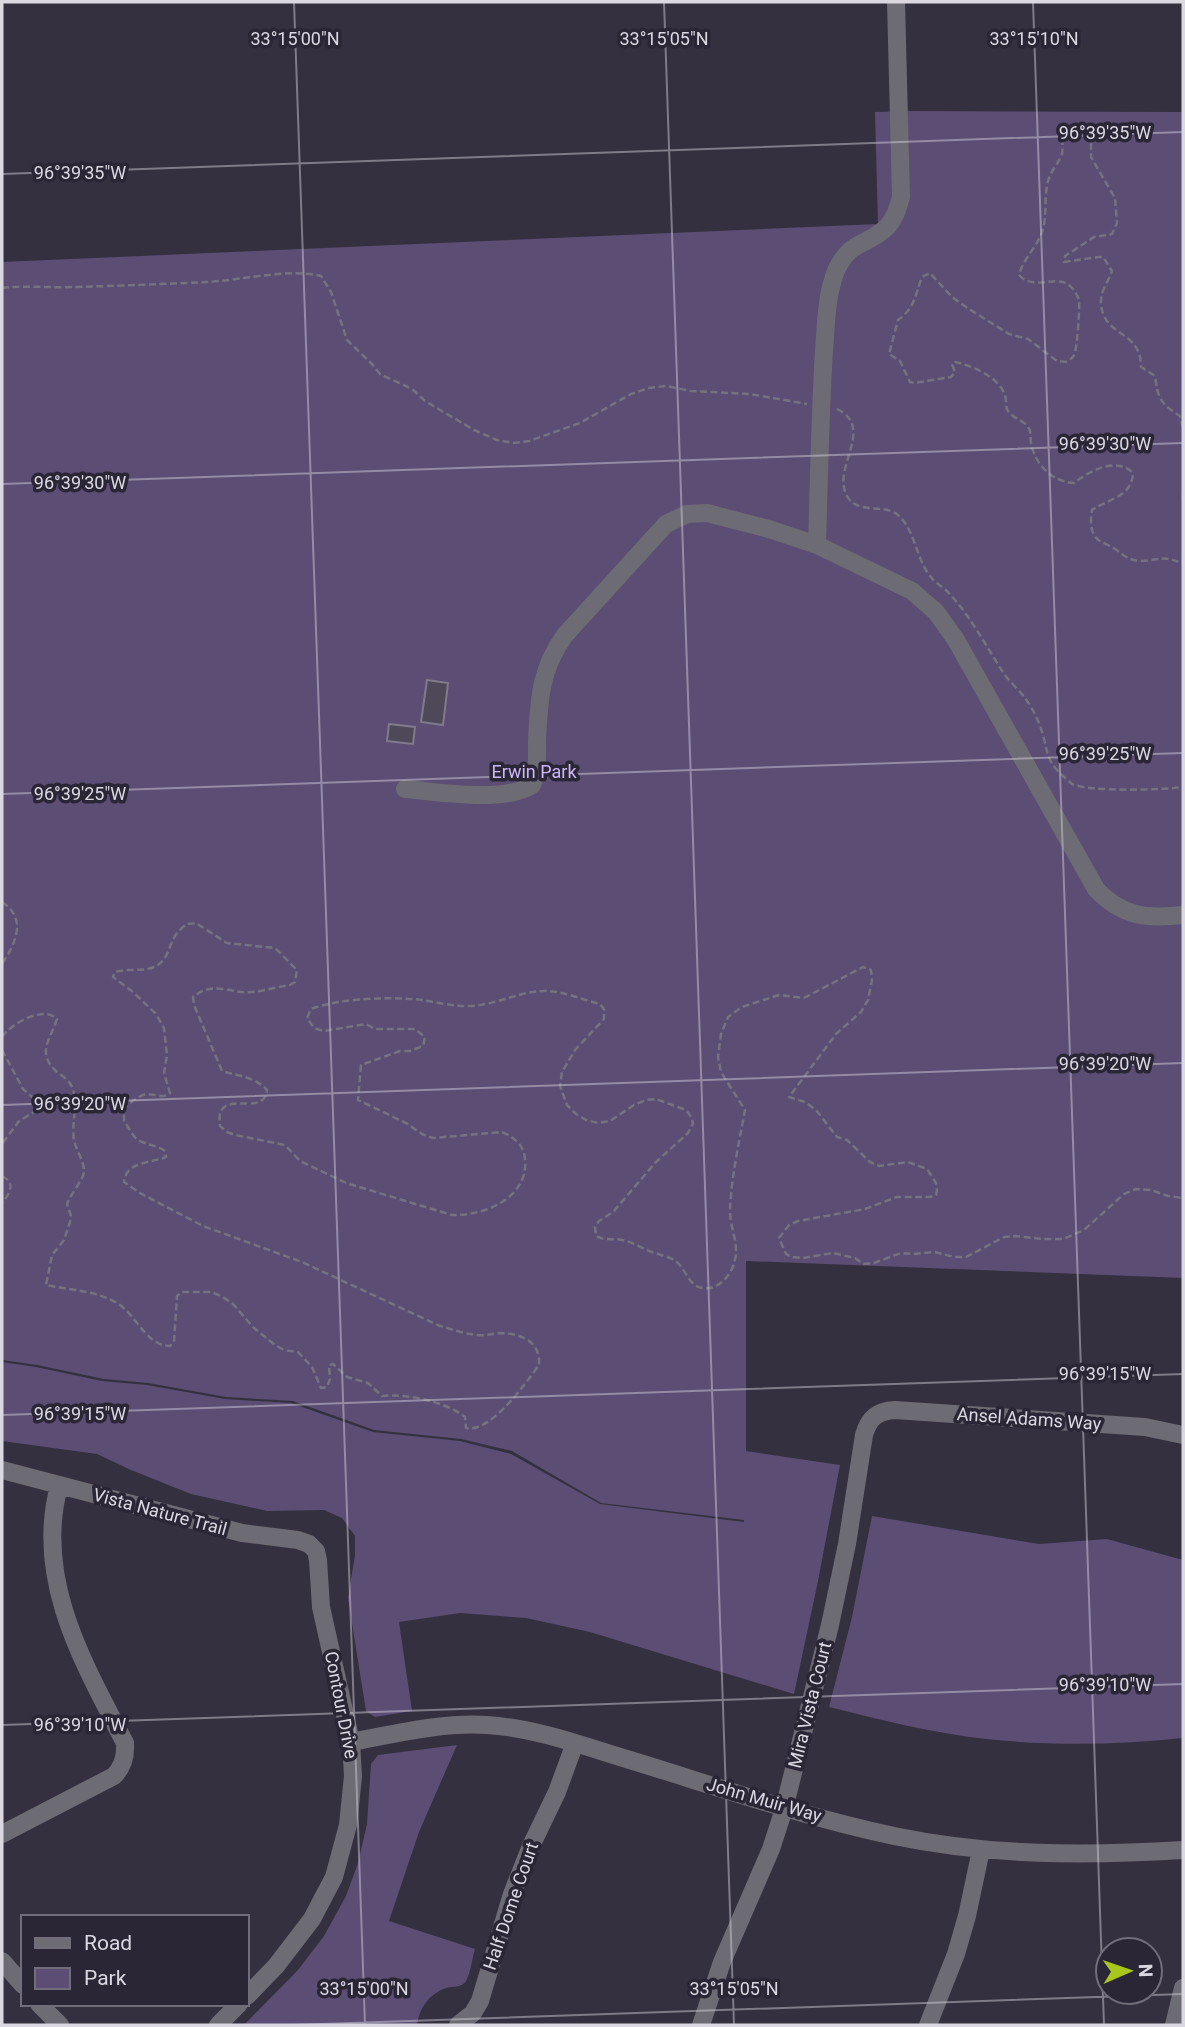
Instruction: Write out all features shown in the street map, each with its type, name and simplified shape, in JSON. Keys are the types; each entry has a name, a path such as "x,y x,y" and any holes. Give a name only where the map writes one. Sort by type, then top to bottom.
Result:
{"street":[{"path":"817,545 820,406 829,299 837,269 849,251 888,226 894,219 901,197 896,2"},
{"path":"405,789 487,795 517,792 532,785 536,769 541,690 550,660 565,635 666,524 687,514 707,513 769,528 817,545 912,591 930,606 946,624 1089,877 1106,899 1141,916 1183,915"},
{"name":"Ansel Adams Way","path":"874,1415 895,1410 1145,1427 1183,1435"},
{"name":"Mira Vista Court","path":"701,2025 722,1962 771,1849 784,1809 830,1625 847,1544 864,1435 874,1415"},
{"name":"Vista Nature Trail","path":"2,1470 242,1533 298,1540 309,1544 316,1551"},
{"path":"2,1834 114,1776 124,1761 125,1743 82,1660 66,1622 57,1590 52,1556 55,1501 59,1486"},
{"name":"Contour Drive","path":"248,1995 276,1966 312,1919 334,1877 348,1825 353,1776 351,1742 321,1607 316,1551"},
{"name":"John Muir Way","path":"351,1742 444,1726 486,1724 531,1730 784,1809 895,1836 981,1850 1048,1854 1183,1850"},
{"name":"Half Dome Court","path":"458,2025 473,2013 480,2001 512,1895 531,1846 557,1792 575,1743"},
{"path":"928,2025 968,1916 981,1850"},
{"path":"2,1961 21,1983"},
{"path":"1174,2025 1183,1988"},
{"path":"41,2006 60,2025"},
{"path":"218,2025 237,2006"}],"path":[{"path":"1183,428 1180,416 1163,405 1157,394 1155,376 1141,367 1141,354 1135,343 1108,323 1101,304 1103,291 1112,271 1107,260 1099,257 1064,262 1065,256 1094,237 1112,234 1117,223 1115,198 1091,157 1091,144 1107,131 1117,135 1118,133 1108,128 1085,124 1073,126 1063,132 1063,151 1049,178 1042,234 1020,268 1019,275 1023,279 1045,284 1057,281 1067,283 1074,290 1079,299 1079,310 1076,352 1072,358 1066,362 1057,360 1028,340 1009,334 953,297 930,273 922,277 914,304 907,314 898,320 889,354 900,361 910,382 951,377 955,372 952,364 955,362 978,370 1000,384 1006,394 1007,409 1026,423 1036,459 1045,471 1057,479 1074,484 1097,469 1122,466 1129,469 1133,473 1133,481 1128,490 1091,510 1093,533 1098,540 1114,548 1125,558 1138,561 1168,557 1183,564"},
{"path":"2,288 29,285 116,286 217,281 296,273 321,276 331,292 347,340 380,374 412,389 425,401 474,430 497,440 513,443 529,441 580,423 631,394 666,386 691,391 750,394 834,408 851,420 854,429 845,472 844,486 847,496 853,503 864,508 890,510 900,516 929,576 954,600 985,640 1006,676 1026,700 1040,726 1046,755 1055,769 1072,784 1089,788 1183,787"},
{"path":"1183,493 1183,500"},
{"path":"2,902 10,907 17,932 16,941 2,964"},
{"path":"2,1037 6,1031 39,1013 54,1015 57,1019 45,1047 47,1058 52,1067 73,1087 73,1137 85,1171 67,1204 70,1223 64,1240 52,1255 46,1285 108,1298 123,1307 137,1325 165,1346 174,1342 177,1296 181,1292 211,1292 232,1303 254,1328 275,1345 284,1350 298,1352 312,1367 321,1388 327,1387 330,1379 329,1365 333,1364 347,1377 368,1383 383,1396 396,1394 439,1402 465,1417 466,1428 472,1429 487,1423 503,1410 539,1365 537,1349 528,1339 517,1334 480,1336 440,1325 302,1262 204,1226 139,1193 124,1182 124,1175 131,1168 166,1157 165,1151 158,1146 134,1136 124,1121 124,1109 144,1095 162,1097 170,1093 164,1073 167,1055 164,1028 156,1014 113,977 115,972 121,970 146,970 157,966 165,960 176,934 187,923 196,923 227,943 275,948 297,970 295,982 290,985 249,993 225,988 208,989 193,997 222,1071 244,1076 267,1090 261,1103 254,1105 234,1102 227,1105 221,1112 220,1126 235,1135 285,1145 300,1161 346,1183 452,1215 467,1215 495,1206 516,1190 522,1182 526,1162 520,1144 502,1132 433,1138 358,1100 360,1065 400,1051 419,1049 423,1046 425,1037 415,1029 375,1029 366,1024 324,1031 314,1028 307,1018 311,1009 324,1004 380,998 469,1006 548,991 600,1004 604,1009 604,1019 575,1051 562,1072 560,1086 568,1105 586,1120 598,1122 610,1121 634,1105 656,1099 686,1110 693,1124 688,1133 643,1175 613,1212 599,1222 595,1227 596,1236 602,1240 624,1240 673,1259 699,1288 709,1288 729,1277 736,1259 730,1212 745,1110 720,1072 718,1057 721,1034 729,1017 742,1007 779,995 804,998 863,967 871,970 872,980 868,1000 862,1012 836,1034 789,1097 805,1102 816,1110 837,1136 879,1166 908,1162 927,1169 936,1183 936,1195 897,1196 865,1209 798,1221 789,1225 779,1238 786,1254 803,1258 833,1253 855,1258 863,1264 874,1264 901,1253 935,1252 966,1257 1004,1237 1063,1239 1084,1230 1124,1194 1136,1189 1183,1198"},
{"path":"2,1050 23,1088 40,1104 39,1109 19,1121 2,1144"},
{"path":"2,1176 11,1184 9,1194 2,1203"}],"green space":[{"name":"Erwin Park","path":"875,112 1183,112 1183,1278 746,1261 746,1451 840,1465 794,1694 590,1632 526,1618 460,1613 399,1622 412,1711 375,1717 366,1711 348,1598 355,1555 355,1536 342,1518 324,1510 267,1511 191,1494 97,1454 2,1441 2,1362 102,1381 147,1385 225,1399 291,1403 373,1432 460,1441 511,1454 600,1504 744,1520 601,1503 512,1451 461,1439 374,1430 293,1401 226,1397 148,1383 104,1379 2,1360 2,262 878,224"},
{"path":"872,1516 1039,1544 1107,1539 1183,1560 1183,1738 1085,1744 1011,1741 927,1730 829,1707 852,1617"},
{"path":"457,1745 419,1832 389,1921 475,1949 466,1981 460,1986 446,1988 430,1998 420,2013 417,2025 244,2025 298,1970 324,1936 346,1896 358,1863 367,1824 371,1764 378,1755"}],"building":[{"path":"427,680 448,683 443,725 421,722"},
{"path":"389,724 415,727 413,744 387,741"}]}
